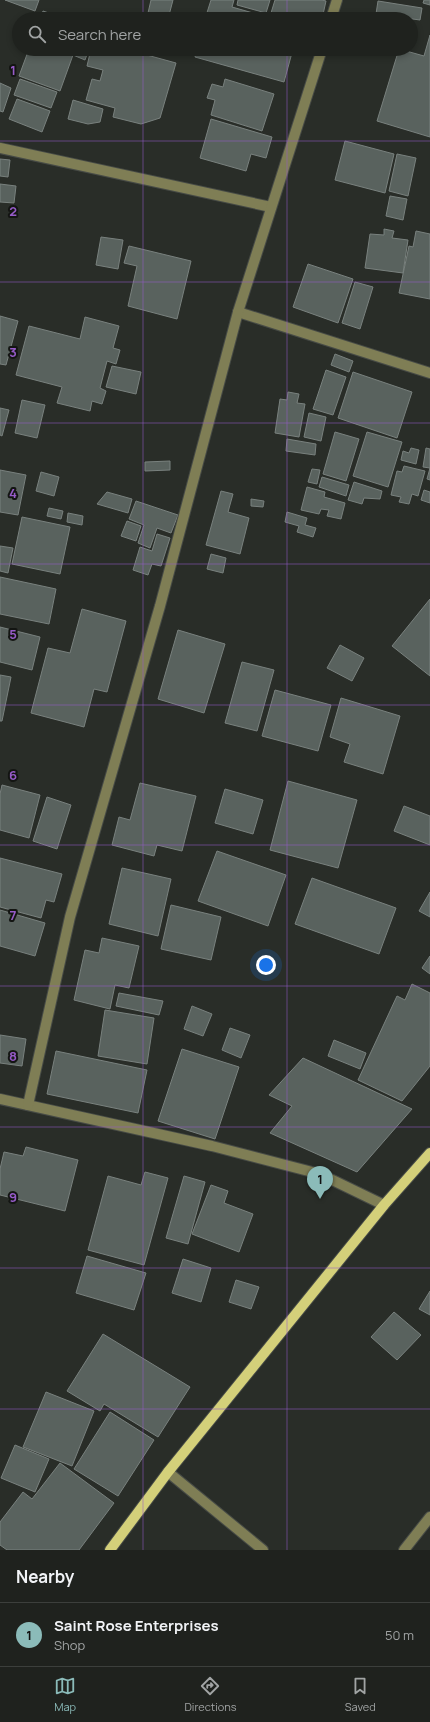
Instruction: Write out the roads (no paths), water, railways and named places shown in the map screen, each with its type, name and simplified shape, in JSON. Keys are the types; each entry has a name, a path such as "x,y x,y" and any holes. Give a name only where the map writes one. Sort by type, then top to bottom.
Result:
{"main road":[{"path":"110,1550 168,1472 384,1205 430,1153"}],"street":[{"path":"333,12 337,0"},
{"path":"28,1105 70,917 160,606 238,312 320,56"},
{"path":"0,148 271,207"},
{"path":"238,312 430,373"},
{"path":"0,1099 212,1146 320,1174 384,1205"},
{"path":"168,1472 263,1550"},
{"path":"404,1550 430,1517"}],"place":[{"name":"Saint Rose Enterprises","path":"320,1199"}]}
